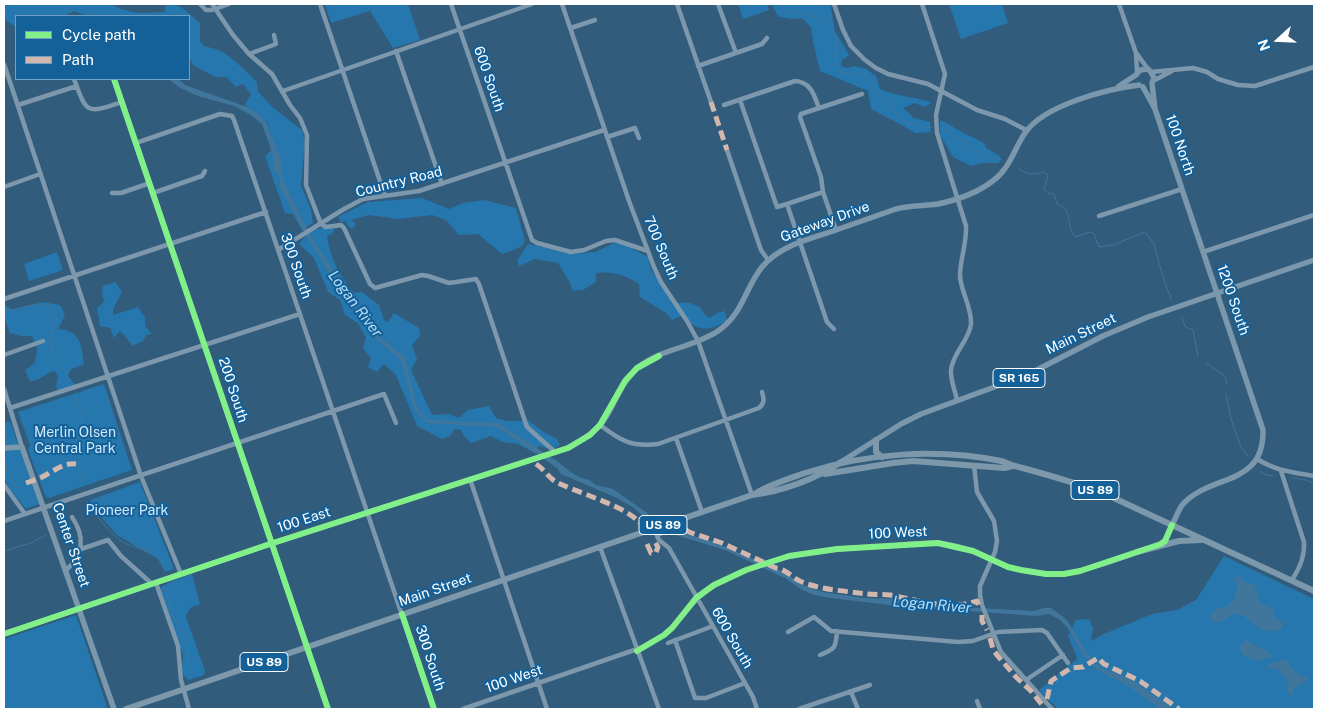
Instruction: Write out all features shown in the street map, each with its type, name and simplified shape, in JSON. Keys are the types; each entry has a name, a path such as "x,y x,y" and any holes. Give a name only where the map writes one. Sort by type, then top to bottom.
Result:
{"highway":[{"path":"876,440 876,452 882,457"},
{"name":"US 89","path":"841,462 915,454 947,455 1003,461 1013,466 1039,471 1076,482 1127,503 1314,591"},
{"name":"US 89","path":"824,474 913,461 1004,468 1013,466"},
{"name":"Main Street","path":"752,495 765,487 841,462"},
{"name":"Main Street","path":"126,709 752,495 768,493 824,474 841,462"},
{"path":"1137,552 1179,541 1206,540"}],"main road":[{"path":"1137,74 1144,69 1150,71"},
{"name":"100 North","path":"1150,71 1153,82 1155,110"},
{"name":"100 North","path":"1137,74 1141,86 1155,110 1182,189"},
{"name":"Gateway Drive","path":"555,452 578,442 600,425 625,381 637,368 659,356 716,333 731,321 742,304 756,275 768,260 784,249 907,206 937,204 958,198 987,185 1004,172 1026,130 1046,114 1117,87 1137,74"},
{"name":"Gateway Drive","path":"1117,87 1141,86 1153,82"},
{"name":"1200 South","path":"1182,189 1260,418 1263,441 1257,459"},
{"name":"Main Street","path":"841,462 901,424 957,400 1027,375 1103,336 1148,317 1314,260"},
{"path":"4,448 22,447"},
{"name":"Center Street","path":"22,447 114,709"},
{"name":"100 East","path":"4,634 179,574 555,452"},
{"name":"100 West","path":"1172,525 1181,506 1188,500 1206,489 1242,474 1257,459"}],"street":[{"path":"200,4 206,10 229,4"},
{"path":"212,4 233,35 249,54 272,74 300,118 307,135 306,185 321,224 326,227 340,224 344,228 370,284 375,288 422,275 449,284 476,279 527,426 555,452"},
{"path":"320,4 385,196"},
{"name":"600 South","path":"451,4 532,240 571,252 615,240 648,251"},
{"path":"282,91 532,4"},
{"name":"700 South","path":"562,4 604,130 648,251 661,282 688,321 698,341 752,495"},
{"path":"677,4 711,102"},
{"path":"718,4 736,53"},
{"path":"834,4 851,46 876,68 888,74 916,80 942,91 977,110 1005,119 1026,130"},
{"path":"922,4 945,74 936,116 937,133 965,219 967,234 960,266 961,281 971,323 967,336 953,361 951,369 957,400"},
{"path":"1120,4 1136,52 1137,74"},
{"path":"571,28 595,20"},
{"path":"249,54 276,44 274,35"},
{"path":"698,66 762,44 767,38"},
{"path":"396,51 442,184"},
{"path":"1136,52 1150,71 1193,68 1238,85 1255,86 1314,67"},
{"path":"4,64 142,476 179,574"},
{"path":"1153,82 1173,70"},
{"path":"74,80 83,104 89,109 101,109 122,102"},
{"name":"200 South","path":"114,80 328,709"},
{"path":"724,105 795,81 802,82 813,92 819,108"},
{"path":"18,105 77,86"},
{"path":"836,230 800,115 862,94"},
{"path":"740,100 777,207 823,192"},
{"name":"300 South","path":"136,142 220,114 232,116 434,709"},
{"path":"607,137 635,128 639,138"},
{"name":"Country Road","path":"278,250 344,209 364,199 408,194 604,130"},
{"path":"727,150 761,250 768,260"},
{"path":"153,193 202,176 205,171"},
{"path":"4,187 40,174"},
{"path":"112,193 121,193 150,183"},
{"path":"1099,216 1182,189"},
{"path":"787,204 828,322 834,328"},
{"path":"4,300 266,212"},
{"path":"1203,252 1314,215"},
{"path":"10,408 300,314"},
{"path":"4,355 43,341"},
{"name":"Center Street","path":"4,389 22,447"},
{"path":"600,425 622,440 634,445 658,444 759,408 764,400 762,392"},
{"path":"4,521 384,394 396,423"},
{"path":"676,438 702,512"},
{"path":"1257,459 1281,471 1314,476"},
{"path":"974,465 977,492 994,521 996,531 996,547 980,586 982,605 1001,652 1051,709"},
{"path":"1281,471 1304,542 1305,552 1302,562 1292,580"},
{"path":"470,479 547,709"},
{"path":"4,485 25,514"},
{"path":"66,570 74,563 81,549 77,525 72,517"},
{"name":"100 West","path":"463,709 636,651 664,635 696,598 718,582 746,570 789,556 837,549 938,543 973,551 992,560 1022,570 1046,574 1064,574 1080,572 1165,541 1172,525"},
{"name":"600 South","path":"654,529 659,540 668,548 713,626 753,697 757,709"},
{"path":"81,549 108,540 121,556 156,582 178,646 183,690 189,709"},
{"path":"600,547 636,651 659,709"},
{"path":"788,632 814,616 827,629 837,632 958,642 973,641 993,633 1044,631 1068,662"},
{"path":"668,643 713,626"},
{"path":"820,655 832,650 836,644 837,632"},
{"path":"675,640 695,698 706,698 745,683"},
{"path":"1026,680 1063,655"},
{"path":"799,709 870,685"},
{"path":"851,692 858,709"},
{"path":"977,701 980,709"}],"green space":[{"path":"4,4 112,4 131,12 144,13 165,12 165,6 173,4 185,10 200,23 200,41 205,47 220,51 233,60 257,82 258,91 271,106 302,130 305,143 301,185 311,210 313,223 302,230 293,214 285,213 265,156 275,147 267,122 245,105 251,94 243,84 236,87 227,77 215,77 193,65 190,59 190,15 84,15 74,11 66,15 15,15 15,26 4,19"},
{"path":"325,4 408,4 420,40 393,48 370,11 331,23"},
{"path":"738,4 767,4 769,10 743,19"},
{"path":"771,4 830,4 835,31 849,55 842,60 841,66 847,68 854,66 866,69 876,76 880,89 932,103 924,107 915,103 903,108 914,118 930,122 931,132 915,133 871,109 868,91 820,71 811,27 802,18 779,17"},
{"path":"949,4 1002,4 1008,23 961,39"},
{"path":"940,120 985,144 986,148 1001,157 999,163 982,163 971,166 953,157 940,135"},
{"path":"422,198 449,209 463,203 484,200 516,208 525,241 521,247 502,254 478,234 459,235 446,220 432,215 398,219 369,215 351,220 356,224 352,229 346,224 348,221 341,222 338,217 368,202"},
{"path":"329,226 335,228 333,233 327,236 333,259 344,280 354,293 362,292 379,305 384,320 388,322 394,313 419,328 420,336 412,345 417,359 411,370 432,415 449,414 459,418 468,410 489,406 496,418 507,421 529,421 545,433 556,438 560,445 552,450 539,446 535,453 518,444 503,442 491,436 471,443 461,430 455,429 450,436 442,439 417,426 396,375 384,364 377,372 368,367 371,358 363,348 366,338 358,323 345,315 340,300 328,292 314,258 299,244 310,231"},
{"path":"614,243 626,245 648,257 651,270 665,287 672,302 690,303 700,307 704,314 710,318 717,313 725,311 727,321 714,327 703,328 693,325 683,315 672,320 666,313 640,297 639,284 619,274 596,273 596,282 583,290 573,291 558,263 535,259 519,266 517,261 528,244 573,254 596,252"},
{"path":"57,252 63,270 29,281 24,264"},
{"path":"115,282 122,292 113,309 113,315 138,307 145,318 145,326 152,334 146,335 143,341 132,346 120,331 114,338 110,328 100,326 97,308 105,301 102,297 103,286"},
{"path":"43,302 60,305 65,315 58,329 66,330 76,336 82,350 84,364 70,370 68,376 76,386 58,392 56,386 58,377 55,371 37,380 30,381 25,370 35,363 37,349 32,336 10,333 4,318 4,305 13,310"},
{"name":"Merlin Olsen Central Park","path":"104,384 132,470 49,498 46,497 28,450 30,445 18,412"},
{"path":"10,421 39,504 26,509 8,487 4,476 4,423"},
{"name":"Pioneer Park","path":"140,482 174,569 165,572 158,559 117,535 97,512 90,500"},
{"path":"1224,556 1314,599 1314,709 1058,709 1039,690 1076,660 1077,657 1068,636 1076,620 1089,619 1093,628 1091,641 1152,614 1177,610 1196,600"},
{"path":"192,574 200,604 191,608 186,617 205,671 204,675 189,680 184,676 182,669 183,655 160,588"},
{"path":"76,615 107,707 101,709 6,709 4,703 4,639"}],"shaded area":[{"path":"169,80 179,80 185,85 247,107 259,114 266,122 281,158 281,169 285,185 311,236 342,286 378,336 405,357 417,407 428,420 498,423 557,461 569,471 596,485 613,489 657,520 650,523 634,508 617,498 561,474 557,468 497,427 427,423 414,409 401,360 376,338 334,281 301,227 279,185 281,178 273,170 273,155 262,124 251,115 234,106 198,96"},
{"path":"672,530 714,542 786,573 800,584 823,592 864,598 899,599 923,605 1033,611 1051,608 1067,620 1087,653 1101,668 1129,678 1173,709 1161,709 1127,685 1097,670 1082,653 1067,627 1059,619 1049,614 1037,616 898,606 814,595 802,590 785,578 725,550 666,532"},
{"path":"1235,577 1240,577 1242,581 1254,584 1260,601 1262,604 1273,609 1274,616 1283,623 1282,628 1275,631 1264,630 1242,615 1237,614 1221,621 1212,621 1210,618 1213,611 1225,607 1232,602 1237,590"},
{"path":"1247,640 1271,654 1272,658 1257,661 1243,655 1239,646"},
{"path":"1282,660 1287,660 1294,670 1304,677 1309,676 1304,683 1294,688 1294,696 1287,693 1288,678 1283,676 1278,669 1265,668"}],"waterway":[{"path":"787,4 788,11 821,19 829,25 837,40 835,56 838,71 850,75 865,74 873,89 887,101 901,120 925,128 931,127"},
{"path":"941,127 984,155 1002,160"},
{"path":"1018,168 1027,173 1044,172 1048,175 1044,190 1054,194 1057,204 1066,210 1070,228 1075,237 1089,232 1094,234 1099,247 1113,245 1145,232 1154,244 1171,299"},
{"path":"4,310 42,305 55,312 56,322 50,338 51,348 70,381"},
{"path":"1182,317 1185,327 1193,330 1198,356"},
{"path":"1206,363 1225,376 1227,384"},
{"path":"75,394 82,418 79,438 79,471 82,486"},
{"path":"1226,394 1231,419 1241,447 1248,456"},
{"path":"4,462 19,493"},
{"path":"1260,471 1266,475 1273,476"},
{"path":"1293,478 1314,483"},
{"path":"88,502 116,538 154,554 163,563 165,570"},
{"path":"4,551 31,543 46,535"},
{"path":"166,588 171,612 187,643 187,667"}],"marked path":[{"path":"711,102 727,150"},
{"path":"26,483 62,466 76,464"},
{"path":"536,464 556,482 614,506 634,517 639,523"},
{"path":"659,535 680,526 689,532 722,543 784,570 802,582 818,587 867,594 890,595 944,605 966,604 977,601 979,607"},
{"path":"647,544 651,553 656,552 658,547 653,539"},
{"path":"982,615 982,621 987,630"},
{"path":"990,638 997,655 1043,706"},
{"path":"1047,699 1051,681 1071,668 1083,667 1098,658 1104,664 1140,681 1179,709"}],"cycle path":[{"path":"114,80 328,709"},
{"path":"4,634 267,545 568,448 590,435 600,425 625,381 637,368 659,356"},
{"path":"637,651 664,635 696,598 714,585 746,570 789,556 837,549 938,543 973,551 1008,567 1046,574 1064,574 1080,571 1161,544 1165,541 1172,525"},
{"path":"402,614 434,709"}],"water label":[{"name":"Logan River","path":"355,304"},
{"name":"Logan River","path":"932,605"}]}
